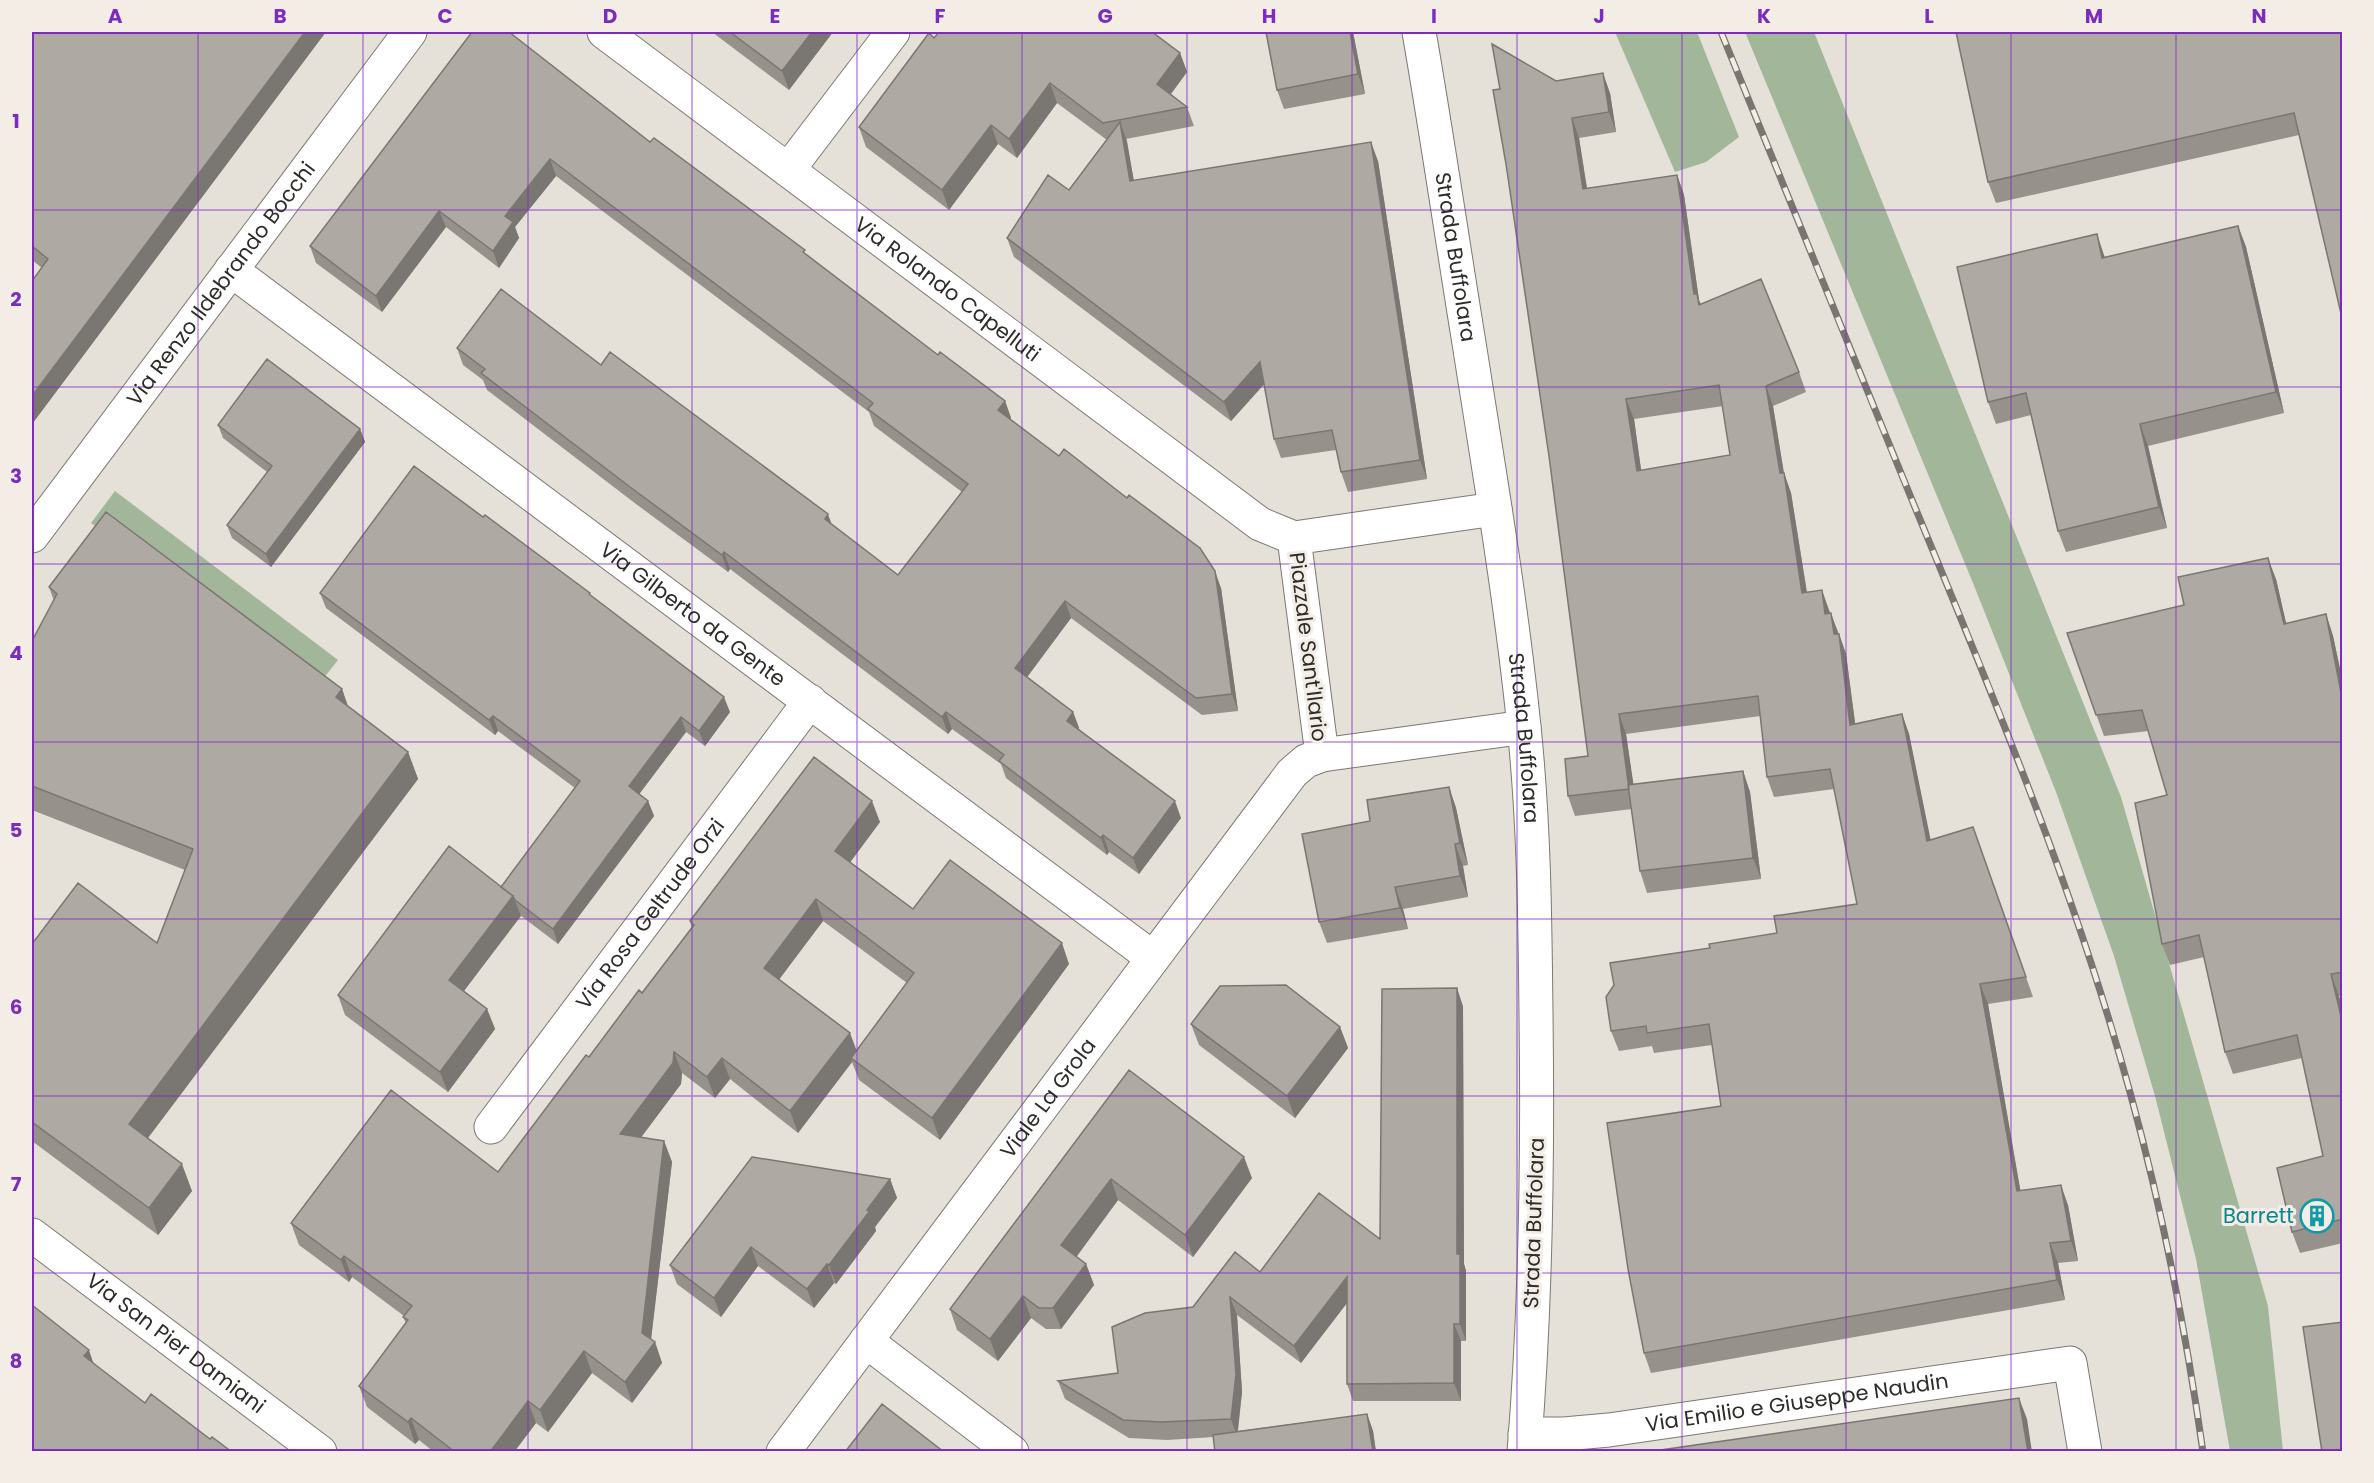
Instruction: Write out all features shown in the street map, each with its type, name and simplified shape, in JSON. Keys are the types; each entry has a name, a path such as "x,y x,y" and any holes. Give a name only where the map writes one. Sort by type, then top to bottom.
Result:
{"street":[{"name":"Via Renzo Ildebrando Bocchi","path":"32,536 410,32"},
{"name":"Via Rolando Capelluti","path":"604,32 1260,524 1294,538"},
{"path":"789,170 892,32"},
{"name":"Strada Buffolara","path":"1419,32 1495,509 1524,727 1531,812 1537,1081 1533,1282 1525,1443"},
{"name":"Via Gilberto da Gente","path":"231,270 1153,958"},
{"name":"Piazzale Sant'Ilario","path":"1495,509 1294,538 1323,755 1524,727"},
{"name":"Via Rosa Geltrude Orzi","path":"491,1127 810,701"},
{"name":"Viale La Grola","path":"783,1452 1292,773 1306,761 1323,755"},
{"name":"Via San Pier Damiani","path":"32,1235 320,1452"},
{"path":"866,1341 1012,1452"},
{"name":"Via Emilio e Giuseppe Naudin","path":"1525,1443 1564,1434 1609,1430 2070,1363 2085,1452"}],"green space":[{"path":"1615,32 1697,32 1739,137 1706,162 1675,172"},
{"path":"1745,32 1814,32 2121,797 2268,1306 2283,1451 2230,1451 2196,1259 2155,1096 2114,956 2056,792 1973,583"},
{"path":"115,491 338,660 315,689 91,523"}],"building":[{"path":"32,32 305,32 32,396 32,281 48,259 32,246"},
{"path":"472,32 509,32 650,142 654,138 805,250 803,252 938,355 940,352 1005,401 998,410 1059,456 1064,449 1127,498 1129,495 1200,548 1215,571 1232,694 1196,698 1065,601 1015,668 1073,712 1067,721 1175,801 1133,858 1103,835 1101,838 999,761 1004,755 946,712 942,717 724,552 722,555 630,487 481,373 485,369 457,348 501,289 601,365 610,352 828,514 825,519 898,575 968,484 868,409 873,403 550,159 505,216 513,222 493,251 439,211 376,296 310,246"},
{"path":"730,32 812,32 782,71"},
{"path":"939,32 1152,32 1180,53 1157,84 1187,107 1103,123 1050,83 1009,139 991,125 942,190 859,127 929,33 934,38"},
{"path":"1266,32 1350,32 1358,74 1277,90"},
{"path":"1956,32 2343,32 2343,322 2294,113 1988,182"},
{"path":"1492,44 1556,81 1603,73 1609,112 1572,118 1583,189 1677,175 1694,294 1697,294 1699,305 1761,279 1799,372 1766,386 1780,473 1784,473 1802,593 1822,590 1825,614 1831,613 1834,634 1839,634 1850,725 1902,714 1927,841 1973,827 2026,977 1980,984 2017,1191 2061,1185 2071,1241 2050,1243 2057,1280 1644,1353 1628,1269 1607,1123 1721,1106 1709,1024 1647,1033 1646,1026 1611,1031 1606,997 1614,985 1610,963 1710,948 1709,944 1777,933 1774,916 1857,904 1830,769 1767,777 1758,696 1619,714 1629,789 1568,796 1565,759 1588,756 1549,456 1493,90 1500,89","holes":["1719,385 1730,455 1637,471 1626,399"]},
{"path":"1120,122 1130,181 1371,142 1420,460 1341,472 1332,430 1274,439 1260,362 1224,402 1007,238 1048,175 1069,190"},
{"path":"2238,226 2276,392 2140,424 2159,507 2058,531 2026,393 1988,402 1957,267 2097,234 2102,258"},
{"path":"267,359 360,429 266,554 227,525 272,466 218,425"},
{"path":"414,466 483,517 485,515 590,593 724,697 699,731 681,717 629,786 648,801 553,929 501,887 580,781 493,716 489,720 320,593"},
{"path":"106,512 342,689 336,697 408,752 129,1124 182,1164 149,1208 32,1122 32,944 78,883 157,943 193,849 32,786 32,641 57,594 49,587"},
{"path":"2268,558 2284,624 2326,614 2343,703 2343,972 2331,974 2343,1025 2343,1219 2292,1232 2277,1168 2323,1156 2297,1035 2225,1052 2199,935 2162,944 2135,803 2167,795 2142,710 2096,715 2067,633 2184,605 2178,577"},
{"path":"814,757 872,801 835,851 913,909 950,860 1062,943 932,1118 851,1058 914,973 816,899 764,968 850,1033 790,1111 722,1058 707,1077 674,1052 673,1063 620,1134 664,1141 642,1333 655,1342 625,1382 584,1351 540,1410 528,1401 490,1452 455,1452 411,1418 408,1422 359,1386 408,1320 403,1317 412,1306 344,1256 341,1260 291,1223 391,1090 498,1172 586,1055 589,1057 639,990 642,993 694,925 690,921"},
{"path":"1743,771 1753,858 1640,871 1628,785"},
{"path":"1449,787 1460,843 1455,844 1460,876 1395,887 1400,908 1319,922 1302,834 1370,821 1367,800"},
{"path":"449,846 513,896 449,980 487,1009 440,1072 338,995"},
{"path":"1286,985 1340,1027 1287,1096 1191,1024 1220,986"},
{"path":"1457,988 1457,1254 1460,1254 1460,1324 1454,1324 1454,1383 1347,1384 1347,1277 1294,1346 1230,1297 1236,1374 1231,1419 1161,1422 1123,1420 1058,1381 1118,1373 1112,1327 1145,1313 1193,1307 1235,1252 1260,1272 1319,1193 1380,1239 1382,989"},
{"path":"1129,1070 1244,1157 1185,1235 1111,1179 1061,1245 1086,1264 1053,1308 1039,1308 1023,1296 990,1339 950,1309"},
{"path":"752,1157 890,1179 867,1210 869,1212 829,1265 827,1264 807,1289 751,1247 714,1298 670,1265"},
{"path":"32,1305 89,1350 84,1356 145,1403 151,1394 210,1439 212,1437 232,1452 32,1452"},
{"path":"2343,1322 2343,1452 2322,1452 2303,1327"},
{"path":"2019,1398 2028,1452 1661,1452 1661,1450"},
{"path":"882,1404 944,1452 845,1452"},
{"path":"1367,1414 1373,1452 1215,1452 1213,1435"}],"railway":[{"path":"1721,32 2002,721 2085,944 2131,1096 2153,1184 2181,1317 2203,1452"}],"place":[{"name":"Barrett","path":"2317,1216"}]}
